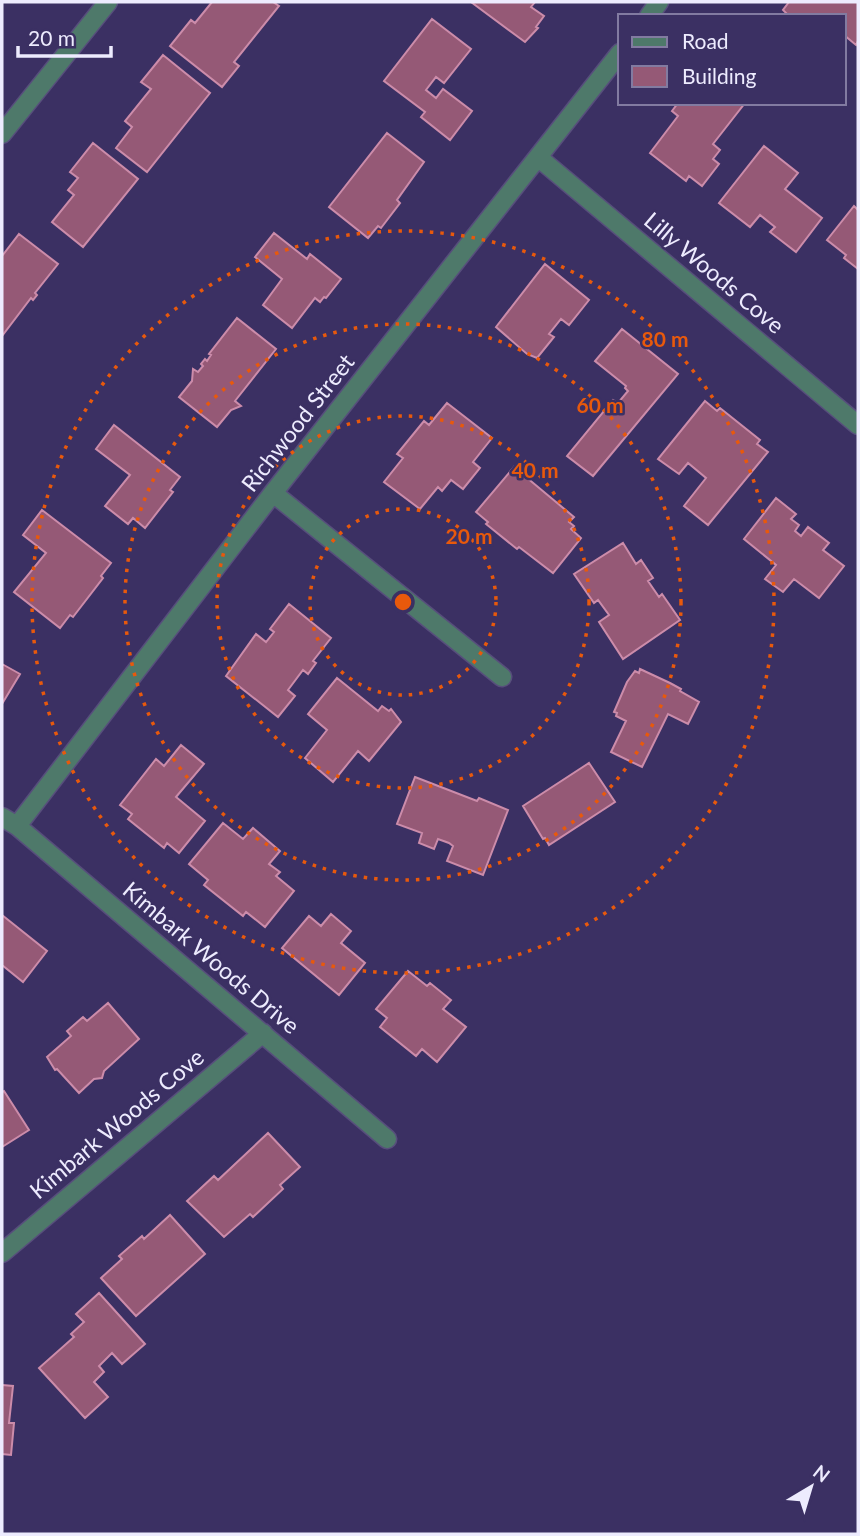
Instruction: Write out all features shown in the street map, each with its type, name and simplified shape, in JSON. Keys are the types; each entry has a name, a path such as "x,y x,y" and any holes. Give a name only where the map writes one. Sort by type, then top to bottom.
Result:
{"street":[{"path":"2,134 108,2"},
{"name":"Richwood Street","path":"9,822 539,158 618,55"},
{"name":"Lilly Woods Cove","path":"539,158 858,425"},
{"path":"273,493 502,677"},
{"name":"Kimbark Woods Drive","path":"9,822 387,1139"},
{"name":"Kimbark Woods Cove","path":"2,1253 263,1033"}],"building":[{"path":"212,2 273,2 279,6 234,62 239,66 222,87 170,46 191,20 195,23"},
{"path":"471,2 535,2 531,7 544,16 536,27 538,28 525,42"},
{"path":"789,2 858,2 858,41 856,45 846,37 846,14 787,14 783,10"},
{"path":"432,19 471,49 444,83 436,77 426,90 436,98 443,89 472,111 450,140 421,117 425,112 384,81"},
{"path":"163,55 210,93 147,172 116,148 132,127 125,121 151,89 141,82"},
{"path":"676,105 743,105 713,144 720,150 713,159 719,164 702,186 689,176 686,181 650,153 678,116 672,111"},
{"path":"387,133 424,162 397,200 400,203 381,228 378,226 368,238 329,207"},
{"path":"93,143 138,179 83,247 52,222 74,195 68,190 78,178 70,172"},
{"path":"764,146 798,173 785,189 822,218 796,252 770,232 775,227 760,215 750,227 719,203"},
{"path":"854,206 858,210 858,269 827,240"},
{"path":"274,233 307,259 310,254 341,279 326,298 320,302 315,298 292,328 263,305 282,279 255,257"},
{"path":"19,234 58,264 35,293 37,295 33,300 31,298 2,336 2,256"},
{"path":"545,264 589,300 569,325 561,319 549,334 554,337 537,358 527,354 496,327"},
{"path":"237,318 276,349 235,401 241,406 231,410 217,427 179,397 192,381 193,369 198,372 203,366 201,364 205,359 207,361 211,355 209,354"},
{"path":"622,329 678,374 593,476 567,456 613,400 618,403 628,391 626,386 595,361"},
{"path":"705,401 717,411 720,408 760,440 757,444 768,452 708,525 684,506 706,478 688,463 679,474 658,459"},
{"path":"447,403 492,438 473,462 480,468 463,489 451,480 442,491 438,487 420,509 384,482 403,458 397,454 424,421 429,425"},
{"path":"114,425 180,477 170,490 173,492 145,528 133,518 128,524 105,506 130,475 96,449"},
{"path":"514,467 574,517 569,522 574,526 571,529 581,538 553,573 519,547 517,549 486,524 488,522 476,512"},
{"path":"776,498 796,514 791,519 799,525 795,531 801,536 808,527 829,543 823,550 844,566 819,598 794,579 783,592 765,579 776,565 744,539"},
{"path":"42,510 111,563 73,617 70,615 60,628 14,592 46,553 23,535"},
{"path":"623,543 636,564 641,560 653,578 648,581 659,597 662,594 680,620 623,659 599,622 609,615 598,600 594,603 574,574"},
{"path":"289,604 331,638 313,661 316,663 308,674 303,670 288,690 295,696 278,717 226,676 256,634 266,642 274,632 270,629"},
{"path":"2,664 20,674 2,704"},
{"path":"640,669 681,689 680,691 699,702 688,724 668,714 642,767 611,752 626,721 614,712 627,682 635,671 639,673"},
{"path":"337,678 378,711 382,706 389,711 391,709 401,722 369,761 358,751 333,782 305,758 327,730 308,714"},
{"path":"181,745 204,764 176,797 205,821 179,853 167,843 164,848 128,819 132,814 120,805 156,759 164,766"},
{"path":"589,763 615,802 549,845 523,806"},
{"path":"415,777 508,810 483,875 447,861 453,846 449,843 438,839 434,849 419,843 422,833 397,824"},
{"path":"223,823 243,839 253,828 280,851 269,864 280,872 276,876 294,891 265,927 246,912 243,916 204,885 208,880 189,864"},
{"path":"331,914 351,931 341,943 365,963 339,995 282,948 309,916 321,926"},
{"path":"2,915 47,951 23,982 2,965"},
{"path":"408,971 427,986 430,983 451,1000 443,1009 466,1027 437,1062 422,1049 416,1056 380,1027 387,1018 376,1009"},
{"path":"108,1003 139,1039 104,1071 102,1078 94,1079 79,1093 57,1069 55,1070 47,1057 71,1036 67,1031 83,1017 87,1021"},
{"path":"4,1091 29,1130 2,1147 2,1092"},
{"path":"268,1133 300,1167 280,1185 283,1189 253,1217 250,1214 224,1237 187,1201 214,1176 218,1180"},
{"path":"170,1215 205,1254 136,1316 101,1278 122,1259 119,1256 142,1236 144,1239"},
{"path":"99,1293 145,1344 122,1364 112,1353 99,1366 104,1372 94,1382 108,1397 85,1418 39,1368 74,1337 71,1334 84,1322 76,1314"},
{"path":"2,1385 13,1386 9,1423 14,1423 11,1455 2,1454"}]}
